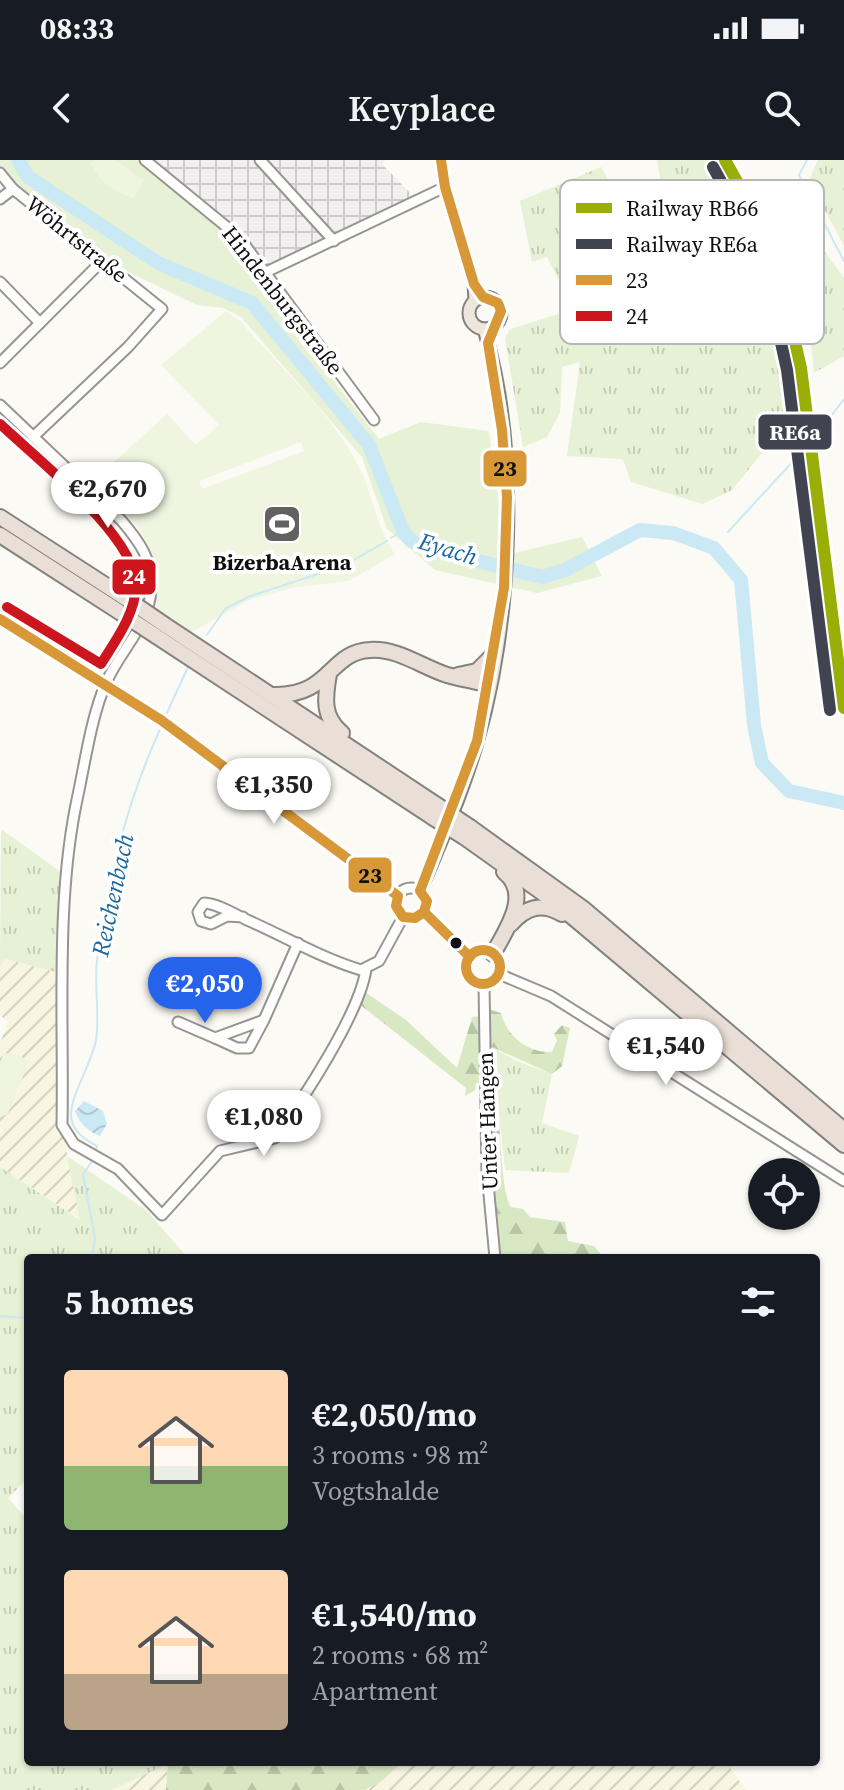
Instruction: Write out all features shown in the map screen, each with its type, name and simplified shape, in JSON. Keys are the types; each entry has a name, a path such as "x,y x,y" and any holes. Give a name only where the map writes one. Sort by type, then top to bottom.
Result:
{"highway":[{"path":"0,517 160,631 584,909 844,1130"},
{"path":"0,535 124,606"},
{"path":"160,631 274,695 365,755"},
{"path":"274,695 295,696 313,689 353,654 369,649 396,654 446,674 489,685"},
{"path":"446,674 477,671 494,654"},
{"path":"329,674 325,698 333,726 434,811"},
{"path":"467,832 516,885 514,912 493,954"},
{"path":"478,847 590,931 844,1145"},
{"path":"506,930 521,912 538,906 553,908 590,931"}],"main road":[{"path":"441,160 445,187 479,298"},
{"path":"479,298 494,299 500,307 500,320 488,328"},
{"path":"479,298 469,315 473,323 488,328"},
{"path":"420,891 477,741 504,588 507,555 502,430 488,328"}],"street":[{"name":"Hindenburgstraße","path":"145,160 239,237 374,420"},
{"path":"260,160 334,241"},
{"name":"Wöhrtstraße","path":"0,173 13,189 162,309 157,318 33,437"},
{"path":"264,273 445,187"},
{"path":"0,199 13,189"},
{"path":"0,363 103,260"},
{"path":"0,282 40,323"},
{"path":"0,405 121,520 138,539 149,561 151,590 144,621 105,683 77,798 67,871 62,1125 74,1144 118,1169 162,1215 220,1151 275,1138 332,1048 361,989 366,969"},
{"path":"0,619 161,720 398,896"},
{"path":"407,888 420,891 427,901 424,912 415,918 403,917 396,906 398,896 407,888"},
{"path":"424,912 470,957"},
{"path":"243,917 345,965 366,969 379,961 403,917"},
{"path":"178,1022 237,1048 249,1048 298,943"},
{"path":"479,951 493,954 499,963 499,974 484,984 470,977 467,967 470,957 479,951"},
{"path":"499,974 551,996 844,1181"},
{"name":"Unter Hangen","path":"484,984 487,1173 495,1254"},
{"path":"215,1038 264,1020"}],"shaded area":[{"path":"151,160 252,160 325,238 269,266 231,224"},
{"path":"267,160 386,160 382,164 413,196 334,233"},
{"path":"5,959 64,974 67,1156 81,1220 0,1167 0,1134 3,1128 0,1126 0,1044 8,1022 0,1015 0,966"},
{"path":"168,1766 166,1790 111,1790"},
{"path":"398,1766 733,1766 730,1768 746,1790 365,1790 382,1781"}],"green space":[{"path":"0,160 136,160 168,181 237,239 304,332 323,367 379,439 421,422 489,431 500,514 497,557 582,537 602,576 537,593 435,570 387,529 362,457 241,317 223,308 197,305 103,260 0,173"},
{"path":"94,160 116,160 144,180 134,198 103,181 91,163"},
{"path":"657,160 718,160 724,180 660,180"},
{"path":"818,160 844,160 844,246 824,208 824,180 809,180"},
{"path":"601,167 608,180 570,180"},
{"path":"560,184 560,282 547,257 532,262 520,201"},
{"path":"824,251 844,278 844,356 814,373 811,344 824,344"},
{"path":"226,311 239,320 317,406 345,443 362,474 383,532 395,554 349,581 296,587 249,600 192,632 156,608 156,568 144,536 93,481 167,414 196,445 219,425 161,365","holes":["301,442 304,451 202,489 199,481"]},
{"path":"560,313 560,344 787,344 796,411 732,490 703,504 631,482 623,459 567,456 580,362 562,367 560,413 547,437 523,447 505,338 510,329"},
{"path":"1,829 65,875 64,974 5,959 0,966"},
{"path":"360,992 365,992 406,1020 457,1068 472,1017 488,1015 491,1010 501,1013 508,1029 519,1041 543,1052 552,1052 557,1040 554,1034 562,1025 570,1028 562,1066 552,1074 487,1045 488,1073 496,1076 495,1082 476,1083 475,1090 465,1096 466,1088 358,1003"},
{"path":"487,1045 519,1062 552,1074 542,1123 579,1136 569,1173 505,1170 498,1103 486,1097"},
{"path":"4,1053 16,1054 29,1061 8,1114 0,1117 0,1063"},
{"path":"486,1097 498,1103 503,1173 511,1207 523,1209 530,1217 565,1222 568,1241 594,1246 601,1254 492,1254"},
{"path":"67,1156 146,1210 184,1254 24,1254 24,1482 8,1498 24,1516 24,1766 164,1766 111,1790 0,1790 0,1167 80,1220"},
{"path":"168,1766 398,1766 382,1781 365,1790 166,1790"}],"water":[{"path":"84,1101 103,1111 107,1124 100,1136 84,1126 77,1116 75,1111"}],"waterway":[{"name":"Eyach","path":"18,160 28,177 158,263 252,303 369,445 403,531 411,541 426,548 542,577 565,570 640,530 673,533 714,548 741,580 754,725 762,763 789,791 844,803"},
{"path":"802,180 799,175 807,160"},
{"path":"824,223 844,261"},
{"path":"816,436 844,399"},
{"path":"728,532 806,447"},
{"name":"Reichenbach","path":"391,538 403,531"},
{"name":"Reichenbach","path":"207,635 225,609 248,597 345,565 387,541"},
{"name":"Reichenbach","path":"165,717 188,667"},
{"name":"Reichenbach","path":"96,1150 97,1146 73,1126 72,1107 96,1040 97,961 113,872 138,783 161,727"},
{"path":"480,1044 481,1080"},
{"name":"Reichenbach","path":"93,1160 83,1174 95,1238 93,1254"},
{"name":"Reichenbach","path":"0,1316 24,1318"}],"rail line":[{"name":"RB66","path":"725,160 736,180"},
{"name":"RE6a","path":"713,167 720,180"},
{"name":"RE6a","path":"781,344 830,710"},
{"name":"RB66","path":"796,344 844,708"}],"transit line":[{"name":"23","path":"0,619 161,720 398,896 396,906 403,917 415,918 424,912 427,901 420,891 477,741 504,588 507,497 502,430 488,343 501,311 498,303 483,297 474,284 445,187 441,160"},
{"name":"24","path":"0,424 103,522 132,566 136,586 128,617 101,664 7,607"},
{"name":"23","path":"424,912 470,957"},
{"name":"23","path":"483,950 495,955 500,967 495,979 483,984 471,979 466,967 471,955 483,950"}],"place":[{"name":"BizerbaArena","path":"282,524"}]}
